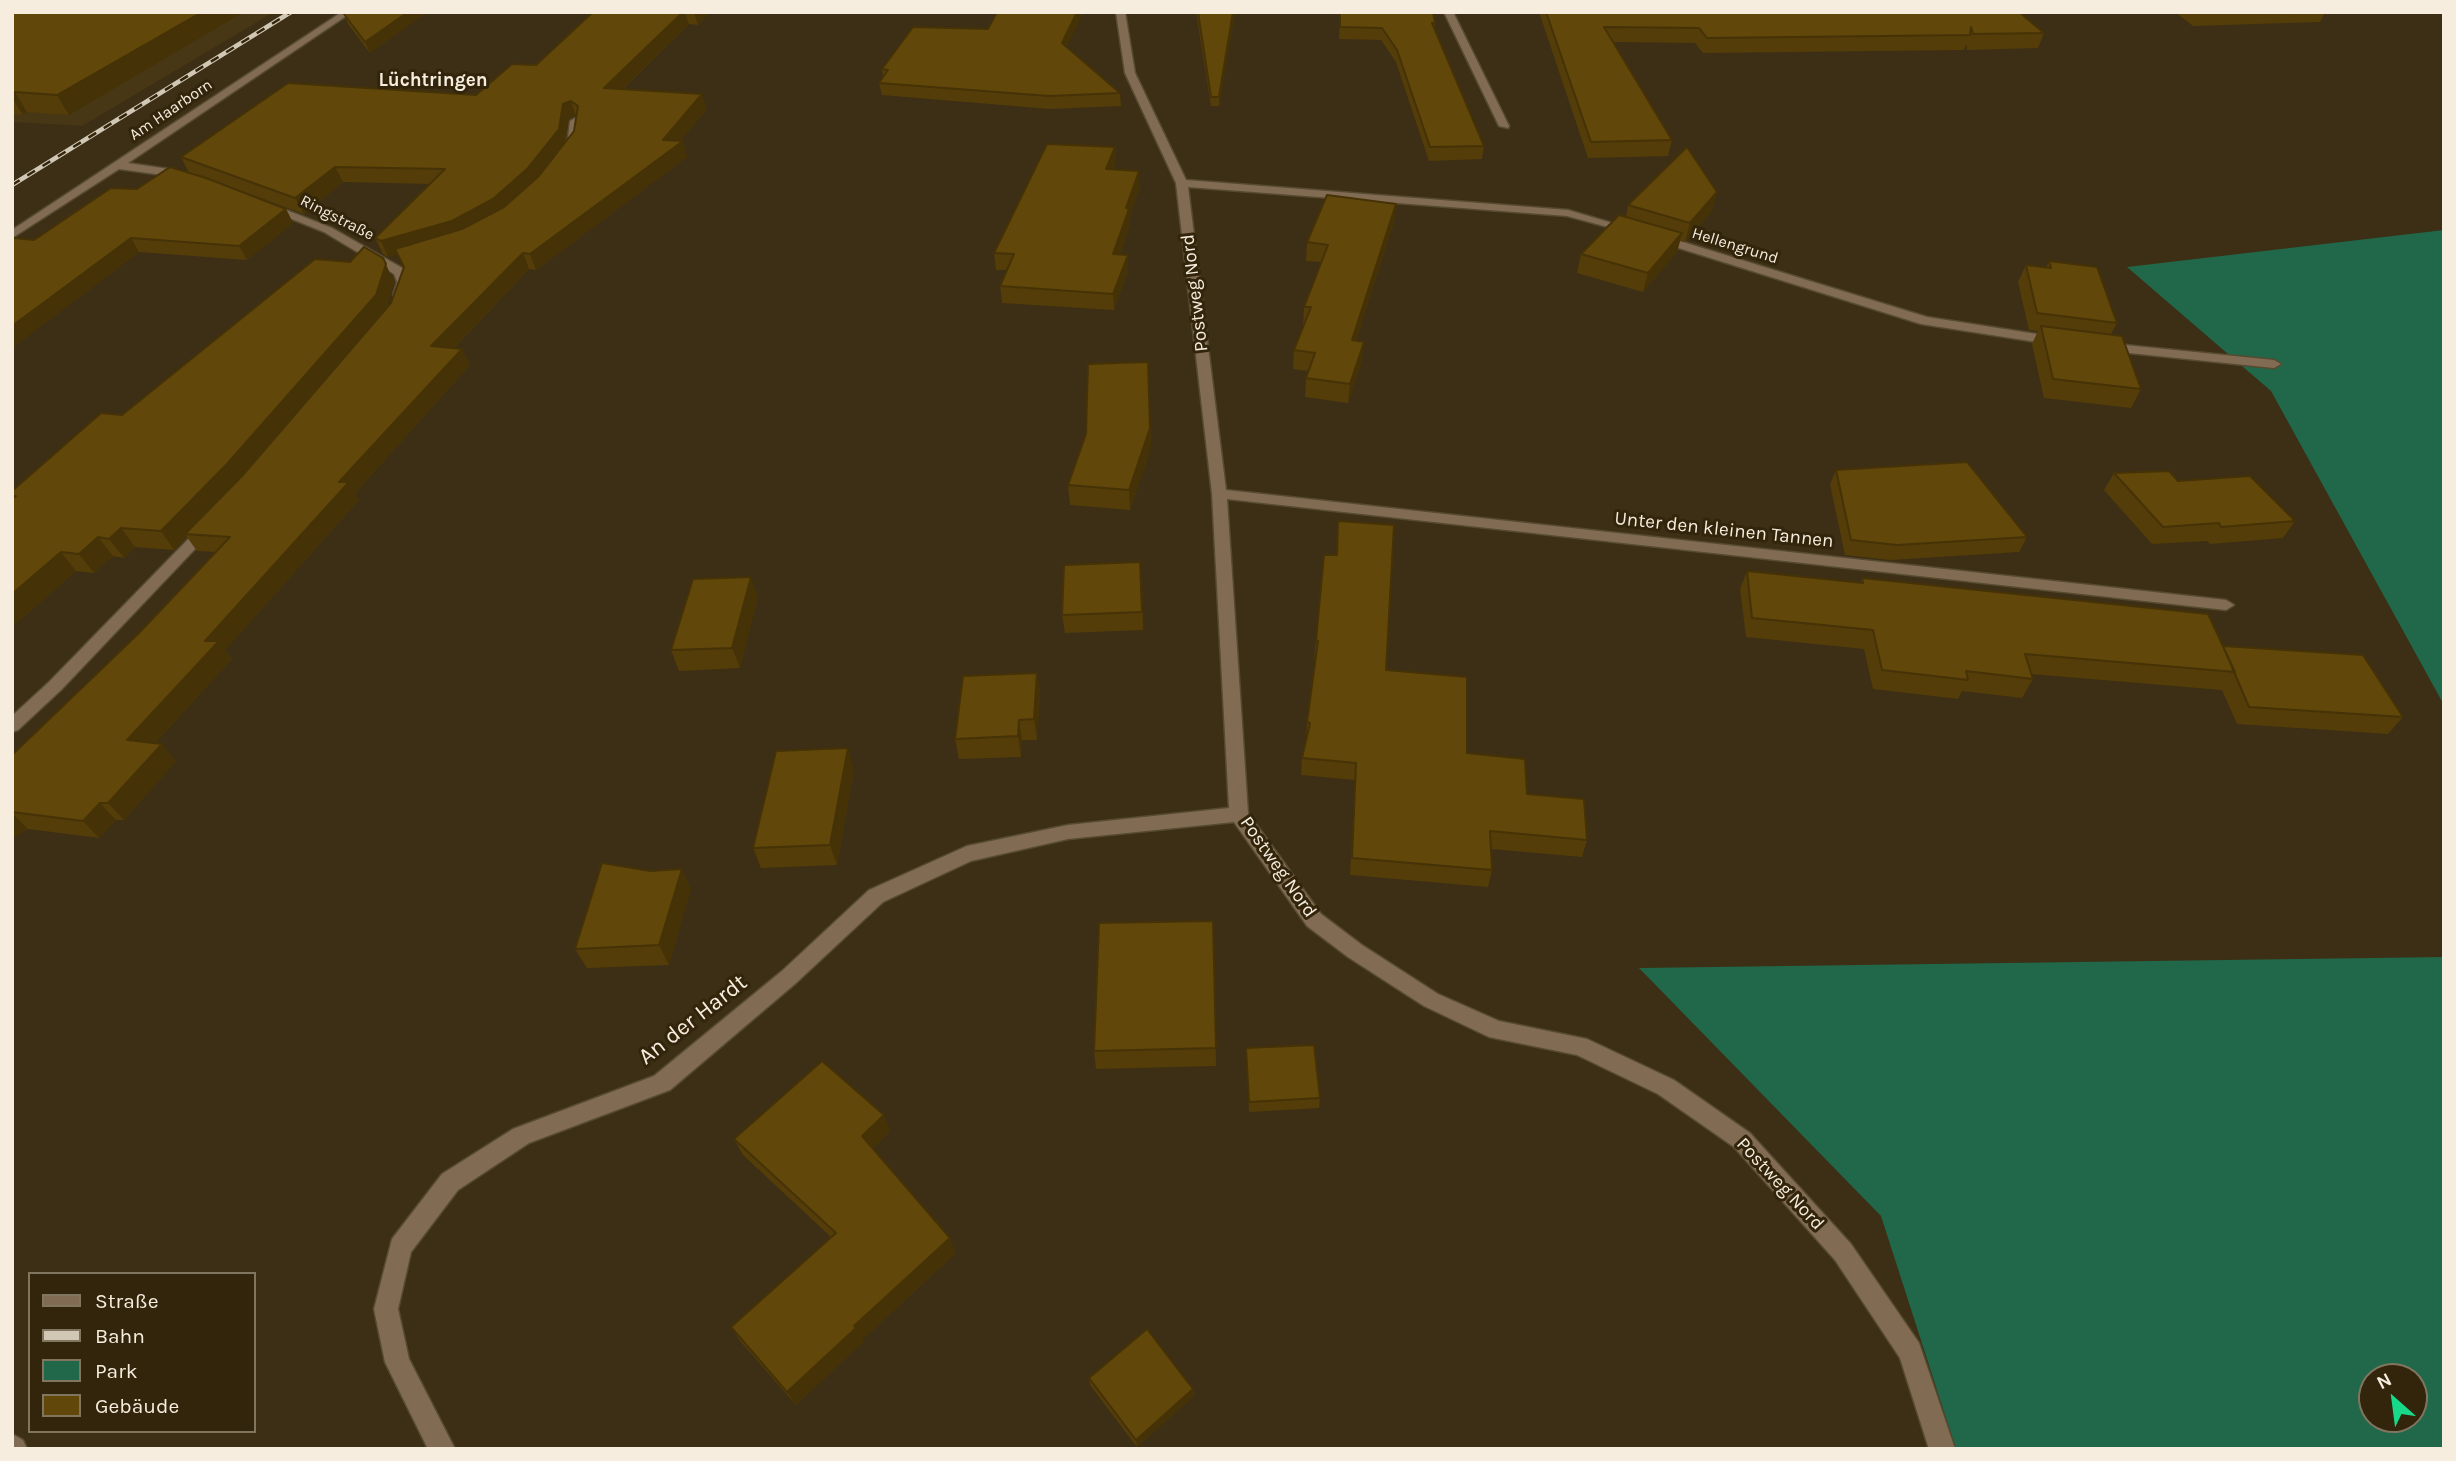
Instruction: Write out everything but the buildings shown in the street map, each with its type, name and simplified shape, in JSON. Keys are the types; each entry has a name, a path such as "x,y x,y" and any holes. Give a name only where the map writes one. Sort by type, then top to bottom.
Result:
{"street":[{"name":"Am Haarborn","path":"12,235 348,12"},
{"name":"Postweg Nord","path":"1120,12 1130,73 1182,183 1219,494 1239,814 1314,920 1354,951 1431,1000 1496,1030 1580,1046 1666,1087 1742,1140 1843,1252 1910,1352 1942,1449"},
{"path":"1448,12 1504,126"},
{"path":"555,166 572,145 575,121"},
{"path":"117,165 165,171 205,183"},
{"name":"Hellengrund","path":"1182,183 1568,213 1925,321 2070,343"},
{"name":"Ringstraße","path":"256,201 328,230 392,262 400,272 403,282 396,304"},
{"path":"2097,346 2274,363"},
{"name":"Unter den kleinen Tannen","path":"1219,494 2226,605"},
{"path":"12,726 55,686 217,518"},
{"name":"An der Hardt","path":"442,1449 397,1362 386,1309 400,1247 450,1182 521,1136 662,1083 789,977 876,896 967,854 1068,832 1239,814"}],"shaded area":[{"path":"89,12 274,12 82,126 12,122 12,53"}],"green space":[{"path":"2444,230 2444,705 2271,391 2127,267"},
{"path":"2444,957 2444,1449 1956,1449 1881,1216 1639,968"}],"railway":[{"path":"12,185 291,12"}],"district":[{"name":"Lüchtringen","path":"433,81"}]}
